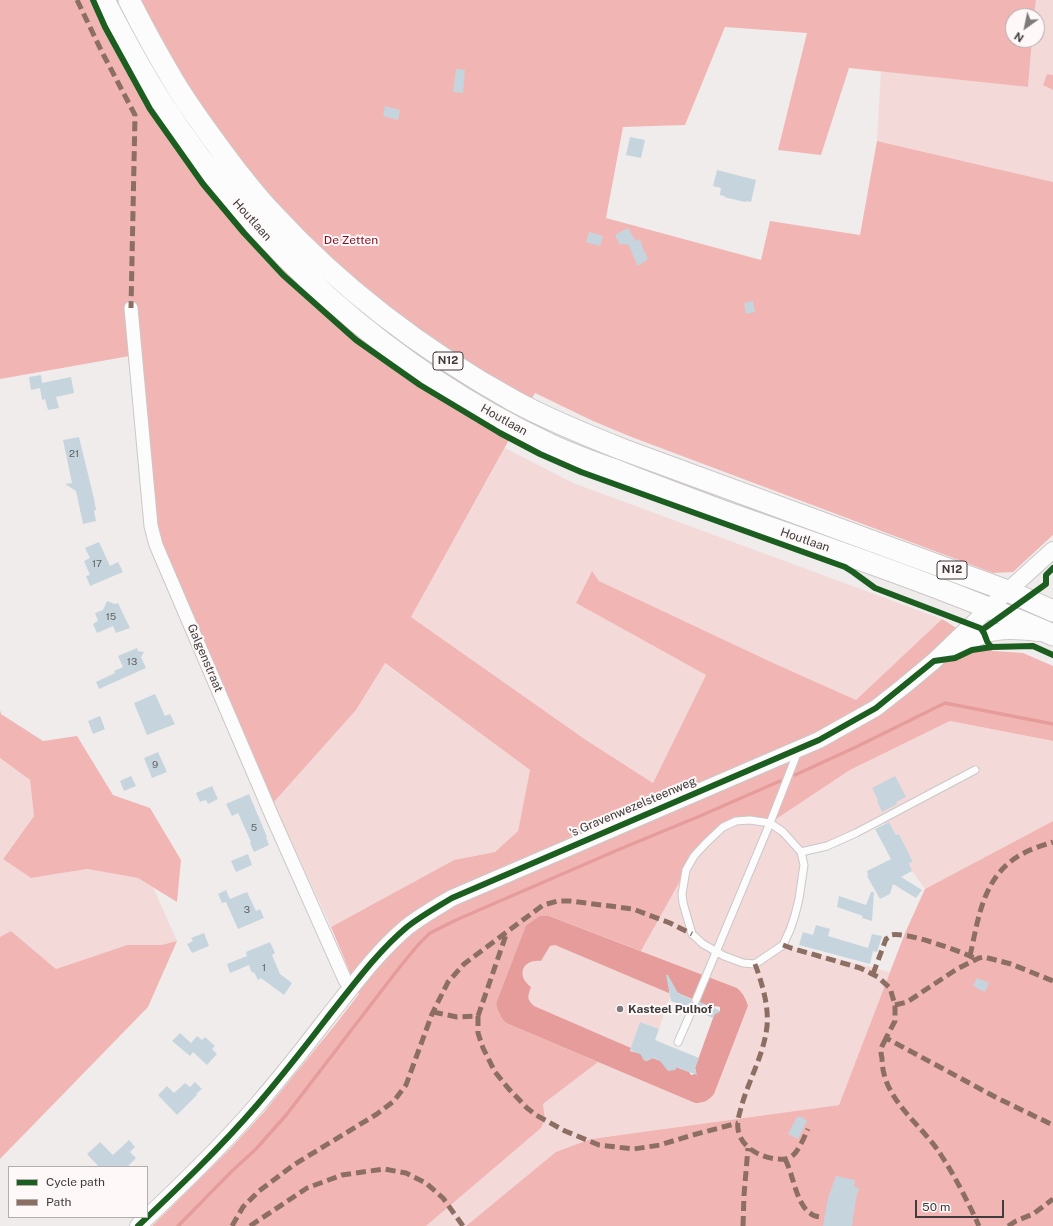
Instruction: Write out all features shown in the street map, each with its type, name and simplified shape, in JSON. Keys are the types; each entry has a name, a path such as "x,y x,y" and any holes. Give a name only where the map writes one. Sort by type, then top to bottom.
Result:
{"main road":[{"name":"Houtlaan","path":"104,0 128,46 162,102 206,165 230,196 289,260 326,296 401,356 448,388 503,421 577,456 671,492 880,566 990,607 1053,635"},
{"name":"Houtlaan","path":"129,0 171,77 198,119 272,213 304,247 339,279 375,310 418,342 514,401 588,436 1008,591 1053,611"}],"street":[{"name":"Galgenstraat","path":"131,308 151,526 156,545 272,816 345,980 351,988"},
{"name":"'s Gravenwezelsteenweg","path":"148,1216 218,1148 256,1106 385,948 407,927 426,913 452,898 799,748 825,736 876,708 934,661 990,607 1053,550"},
{"name":"'s Gravenwezelsteenweg","path":"934,661 985,634 1019,631 1053,635"},
{"name":"'s Gravenwezelsteenweg","path":"138,1226 146,1218"}],"lane":[{"path":"696,1000 799,748"},
{"path":"801,852 827,846 975,770"},
{"path":"750,820 770,822 783,832 801,852 804,865 799,899 790,930 783,945 755,964 743,963 732,960 716,952 703,944 692,934 683,903 682,894 686,870 694,856 723,827 736,821 750,820"},
{"path":"678,1042 692,1010"}],"shaded area":[{"path":"1036,0 1053,0 1053,75 1047,74 1043,85 1053,90 1053,182 877,141 881,71 1028,87 1031,48 1045,48 1045,8 1035,8"},
{"path":"505,448 573,483 942,619 856,700 599,581 592,571 576,603 706,675 653,783 586,740 411,617"},
{"path":"384,663 530,770 518,831 495,852 454,860 331,927 273,803 356,710"},
{"path":"950,721 1053,741 1053,821 925,889 912,871 909,863 913,862 899,834 896,835 889,822 885,824 882,819 856,833 802,852 799,899 783,945 890,972 839,1105 591,1139 499,1199 466,1226 426,1226 545,1119 543,1104 598,1062 695,1103 701,1103 708,1100 714,1094 748,1007 746,999 737,988 641,951 694,856 706,843 736,821 770,822 850,770"},
{"path":"0,758 30,780 34,816 3,858 31,878 87,869 138,878 153,887 177,941 161,945 127,945 56,969 11,931 0,937"},
{"path":"540,916 549,916 737,988 744,996 748,1006 714,1094 706,1101 695,1103 506,1023 500,1014 496,1003 526,925","holes":["555,945 671,994 669,993 670,988 713,1008 715,1006 720,1007 720,1011 715,1013 713,1018 695,1068 695,1074 691,1075 689,1072 676,1067 675,1070 668,1070 664,1062 652,1058 646,1061 643,1059 642,1054 630,1051 631,1048 534,1006 528,997 531,987 526,983 523,969 529,963 541,961 550,946"]},
{"path":"555,945 671,994 659,1029 640,1022 631,1048 533,1006 529,999 526,985 522,976 523,968 531,962 541,961 550,946"}],"green space":[{"name":"De Zetten","path":"0,0 1036,0 1035,8 1005,8 1005,48 1031,48 1028,87 849,68 821,155 778,150 807,33 725,27 685,125 623,127 606,218 761,260 770,221 860,235 877,141 1053,182 1053,535 1013,572 993,573 629,436 593,421 535,393 411,617 586,740 653,783 706,675 576,603 592,571 599,581 856,700 942,619 993,651 1023,653 1053,666 1053,741 950,721 850,770 770,823 750,820 723,827 694,856 641,951 549,916 532,921 526,925 496,1003 500,1015 506,1023 598,1062 543,1104 545,1119 541,1128 426,1226 152,1226 230,1149 264,1112 359,994 331,927 454,860 495,852 518,831 530,770 385,663 356,710 273,803 163,547 157,525 141,354 0,379"},
{"path":"1047,74 1053,75 1053,90 1043,85"},
{"path":"0,710 1,714 43,741 77,736 113,795 150,808 181,860 177,902 138,878 87,869 31,878 3,859 34,816 30,780 0,758"},
{"path":"1053,821 1053,1226 466,1226 556,1152 591,1139 839,1105 905,933 925,889"},
{"path":"11,931 56,969 127,945 161,945 177,941 148,1007 0,1159 0,937"}],"building":[{"path":"456,69 465,70 463,93 453,92"},
{"path":"385,106 400,110 398,120 383,116"},
{"path":"630,137 645,140 641,158 626,155"},
{"path":"717,170 756,180 751,202 745,202 720,195 721,188 713,186"},
{"path":"628,228 635,240 632,242 640,239 648,259 638,266 628,244 625,245 624,243 620,245 615,235"},
{"path":"589,232 603,236 600,246 586,242"},
{"path":"753,301 755,312 746,314 744,303"},
{"path":"41,375 42,383 71,377 74,393 56,397 59,408 48,410 45,399 42,400 40,388 31,390 29,377"},
{"path":"79,437 96,510 94,511 96,521 83,524 76,491 65,484 72,483 63,440"},
{"path":"99,542 110,566 118,562 123,572 90,586 86,576 90,575 84,561 90,558 85,548"},
{"path":"107,601 115,604 118,603 130,628 116,633 113,626 97,633 93,624 98,621 95,613 103,610"},
{"path":"137,648 138,651 144,652 141,657 146,668 99,689 96,682 115,673 114,671 123,667 118,656"},
{"path":"155,694 165,716 170,714 175,724 147,735 134,703"},
{"path":"100,716 105,729 93,734 88,721"},
{"path":"158,752 167,772 152,778 144,758"},
{"path":"131,776 136,786 124,791 120,781"},
{"path":"895,776 906,797 882,812 872,788"},
{"path":"212,786 218,799 208,804 206,800 200,802 196,793"},
{"path":"249,794 269,845 254,852 238,813 232,816 226,804"},
{"path":"889,822 896,835 899,834 913,862 909,863 912,871 901,877 922,890 916,898 893,884 890,894 880,899 867,876 867,871 891,859 875,829"},
{"path":"248,854 252,865 236,872 231,861"},
{"path":"226,890 230,899 247,892 256,911 260,909 264,918 238,929 226,902 222,903 218,894"},
{"path":"871,892 874,892 872,921 862,918 863,916 837,907 839,896 866,905"},
{"path":"816,925 830,929 828,936 868,948 872,934 882,936 877,952 873,951 870,964 799,945 803,932 813,935"},
{"path":"204,933 209,946 192,953 187,944 193,941 191,938"},
{"path":"270,942 275,953 272,955 280,974 292,983 284,995 261,978 258,980 254,972 252,973 249,965 230,973 227,964 247,956 246,952"},
{"path":"666,975 668,975 678,993 691,999 692,1003 697,1005 700,1002 721,1011 714,1015 713,1018 697,1011 694,1005 688,1007 671,1001"},
{"path":"977,978 989,983 985,992 973,986"},
{"path":"640,1022 659,1029 655,1040 699,1058 695,1068 697,1075 676,1067 675,1070 668,1071 660,1061 653,1058 645,1061 640,1054 630,1050"},
{"path":"180,1033 191,1043 197,1036 202,1040 205,1037 215,1046 212,1049 217,1054 207,1065 193,1052 190,1056 172,1041"},
{"path":"195,1082 202,1089 177,1115 158,1095 167,1086 174,1093 185,1083 190,1087"},
{"path":"797,1117 802,1117 807,1121 798,1139 788,1134"},
{"path":"129,1140 135,1147 130,1152 136,1158 128,1166 98,1166 87,1154 100,1142 113,1155"},
{"path":"836,1176 855,1180 854,1187 859,1188 852,1226 823,1226 828,1198"}],"waterway":[{"path":"795,775 945,703 1053,724"},
{"path":"178,1226 232,1171 256,1149 287,1114 399,968 430,933 456,920 780,781"}],"marked path":[{"path":"77,0 135,115 131,308"},
{"path":"970,956 980,911 991,884 1010,862 1024,853 1053,842"},
{"path":"232,1226 243,1207 259,1191 295,1164 377,1114 394,1101 406,1085 432,1014 448,982 464,964 543,905 558,901 570,901 633,909 670,923 692,934"},
{"path":"433,1012 457,1017 478,1016 507,932"},
{"path":"873,974 886,939 891,935 908,936 920,939 974,958"},
{"path":"783,945 860,968 878,977 890,988 895,1005 895,1021 886,1038 997,1098 1053,1125"},
{"path":"895,1005 907,1002 957,969 984,957 1011,964 1053,981"},
{"path":"755,964 766,1003 767,1026 763,1047 740,1113 738,1124 739,1133 744,1143 755,1152 769,1158 785,1159 789,1158 796,1152 808,1129"},
{"path":"478,1016 478,1033 483,1048 495,1072 508,1088 527,1108 536,1115 565,1131 599,1145 634,1149 660,1145 738,1123"},
{"path":"886,1038 881,1048 881,1052 884,1073 888,1086 895,1099 933,1143 941,1155 962,1190 979,1226"},
{"path":"743,1226 748,1148"},
{"path":"785,1159 801,1203 811,1214 822,1217"},
{"path":"250,1226 307,1188 342,1175 384,1169 406,1173 426,1183 443,1198 463,1226"},
{"path":"1008,1226 1033,1214 1053,1199"}],"cycle path":[{"path":"93,0 105,27 150,109 203,184 244,233 283,275 356,340 420,385 500,433 540,454 581,472 845,567 875,588 982,630"},
{"path":"1053,568 1046,575 1046,584 982,630 988,644 992,647 1033,646 1053,655"},
{"path":"148,1216 229,1137 284,1073 355,982 385,948 407,927 418,919 452,898 819,740 876,708 934,661 955,658 972,650 992,647"},
{"path":"138,1226 146,1218"}],"place":[{"name":"Kasteel Pulhof","path":"620,1009"}]}
